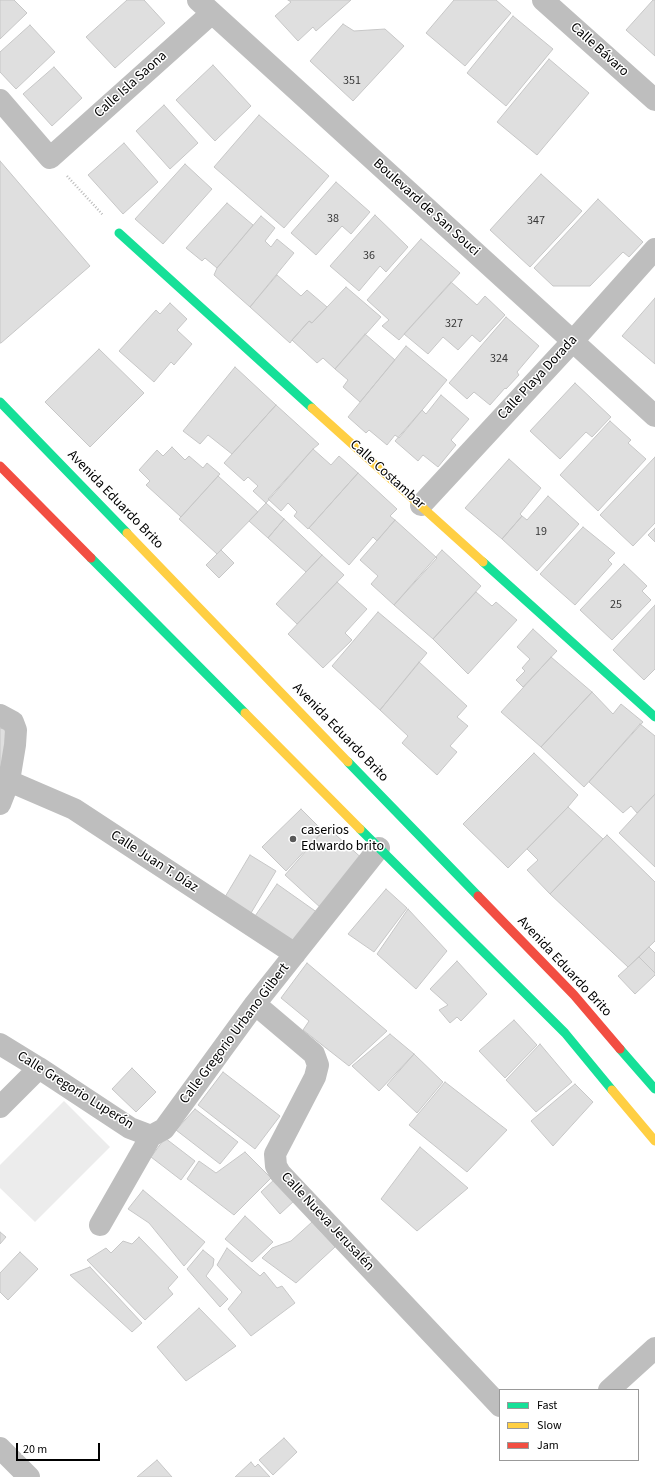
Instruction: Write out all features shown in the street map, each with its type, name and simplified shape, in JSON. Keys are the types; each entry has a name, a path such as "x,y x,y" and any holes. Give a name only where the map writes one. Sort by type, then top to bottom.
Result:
{"street":[{"name":"Calle Bávaro","path":"543,0 655,100"},
{"name":"Calle Isla Saona","path":"50,158 205,6"},
{"name":"Boulevard de San Souci","path":"205,6 655,416"},
{"path":"0,100 50,158"},
{"name":"Calle Costambar","path":"119,233 655,717"},
{"name":"Calle Playa Dorada","path":"421,505 572,342 655,249"},
{"name":"Avenida Eduardo Brito","path":"0,402 574,996 655,1089"},
{"path":"0,466 564,1033 655,1141"},
{"path":"0,714 13,722 16,730 9,780 0,804"},
{"name":"Calle Juan T. Díaz","path":"9,780 74,809 295,954"},
{"name":"Calle Gregorio Urbano Gilbert","path":"100,1225 151,1136 164,1129 255,1004 379,848"},
{"name":"Calle Nueva Jerusalén","path":"255,1004 314,1054 318,1065 315,1077 275,1154 276,1166 280,1173 499,1405"},
{"name":"Calle Gregorio Luperón","path":"0,1044 130,1128 151,1136"},
{"path":"0,1106 39,1068"},
{"path":"610,1389 655,1348"},
{"path":"0,1448 29,1477"}],"path":[{"path":"50,158 119,233"}],"shaded area":[{"path":"64,1101 110,1147 35,1222 0,1188 0,1165"}],"building":[{"path":"0,0 14,0 27,13 0,39"},
{"path":"127,0 144,0 165,23 115,68 86,37"},
{"path":"288,0 351,0 316,31 313,27 298,41 275,16 291,2"},
{"path":"454,0 496,0 511,13 465,66 426,33"},
{"path":"653,0 655,0 655,56 626,30"},
{"path":"513,16 553,49 506,106 467,73"},
{"path":"343,24 354,31 385,29 404,46 353,101 310,61"},
{"path":"30,25 55,52 16,89 0,72 0,52"},
{"path":"549,59 589,93 537,155 497,122"},
{"path":"213,65 251,106 215,141 176,100"},
{"path":"54,67 82,98 52,126 23,94"},
{"path":"164,105 198,143 170,169 136,131"},
{"path":"259,115 329,176 284,228 214,167"},
{"path":"124,143 158,182 123,214 88,175"},
{"path":"0,161 90,266 1,343 0,343"},
{"path":"185,164 212,189 163,244 135,219"},
{"path":"541,174 582,211 530,267 490,230"},
{"path":"336,182 370,212 351,234 342,226 316,255 291,233"},
{"path":"598,199 643,242 629,257 623,252 590,286 553,286 534,268"},
{"path":"227,203 253,225 217,268 205,258 202,261 186,248"},
{"path":"375,215 408,247 386,272 380,266 359,291 330,266"},
{"path":"261,216 275,228 265,241 271,247 277,239 294,253 250,307 214,275 217,268"},
{"path":"421,239 460,273 399,340 382,326 389,320 367,300"},
{"path":"277,275 301,296 307,290 327,307 312,323 309,321 290,343 250,307"},
{"path":"451,282 477,305 485,296 505,315 480,342 472,335 458,350 443,337 428,354 404,334"},
{"path":"346,287 381,317 335,369 323,358 317,363 292,340 309,321 312,323"},
{"path":"655,298 655,364 622,336"},
{"path":"170,303 187,319 177,330 192,344 174,365 171,362 154,382 119,351 156,310 160,314"},
{"path":"506,317 539,346 517,372 519,375 490,405 474,392 467,399 449,383"},
{"path":"365,334 395,360 360,402 343,387 348,380 335,369"},
{"path":"406,346 447,380 399,438 395,435 387,445 369,430 366,433 348,417"},
{"path":"99,349 144,393 90,447 45,402"},
{"path":"235,367 276,405 232,454 208,435 200,444 183,431"},
{"path":"575,383 611,417 592,437 586,432 560,459 530,431"},
{"path":"441,395 469,419 451,440 456,445 438,467 423,455 418,461 395,441 422,410 426,414"},
{"path":"276,405 319,444 266,503 253,491 258,486 248,477 244,481 224,463"},
{"path":"610,421 631,440 628,443 646,459 598,511 560,475"},
{"path":"172,447 185,460 189,456 203,468 207,463 220,474 181,517 146,485 150,481 139,470 157,450 163,456"},
{"path":"313,449 331,465 339,456 358,473 308,529 294,516 297,512 288,503 281,511 268,499"},
{"path":"655,457 655,523 633,546 600,515"},
{"path":"509,459 541,488 520,514 522,516 502,539 465,508"},
{"path":"358,473 397,509 390,516 395,520 377,541 373,537 349,565 309,528"},
{"path":"218,476 258,512 217,554 179,519"},
{"path":"548,496 579,524 537,571 502,539 522,516 527,520"},
{"path":"266,503 284,519 268,538 249,521"},
{"path":"284,519 322,555 306,572 268,538"},
{"path":"395,520 437,558 394,605 371,584 378,576 360,560"},
{"path":"583,527 615,553 608,560 612,564 575,605 540,574"},
{"path":"655,528 655,542 648,535"},
{"path":"221,550 234,563 219,578 206,565"},
{"path":"442,550 481,586 433,639 394,605"},
{"path":"322,555 344,575 297,624 276,604"},
{"path":"624,564 647,586 642,591 651,600 612,640 580,610"},
{"path":"337,582 367,609 345,633 352,640 323,668 288,634"},
{"path":"476,592 492,606 496,602 517,620 468,674 433,639"},
{"path":"655,605 655,669 644,680 613,650"},
{"path":"378,612 427,653 380,710 332,666"},
{"path":"533,629 557,651 523,687 516,680 525,671 522,668 530,659 517,647"},
{"path":"551,657 592,692 541,747 501,712"},
{"path":"419,662 467,706 457,717 468,726 450,746 457,752 437,775 402,743 408,736 380,710"},
{"path":"592,692 613,714 621,704 643,722 584,787 541,747"},
{"path":"640,724 655,736 655,794 637,813 631,806 623,813 589,782"},
{"path":"0,728 11,731 0,770"},
{"path":"534,753 578,795 508,868 463,824"},
{"path":"655,794 655,867 619,833"},
{"path":"568,807 603,839 550,894 527,870 538,860 527,849"},
{"name":"caserios Edwardo brito","path":"301,809 323,831 286,871 262,847"},
{"path":"327,827 365,861 322,909 285,875"},
{"path":"607,835 655,882 655,941 628,967 550,894"},
{"path":"250,855 276,871 251,913 225,897"},
{"path":"277,884 318,913 294,947 253,919"},
{"path":"386,889 407,908 374,952 348,934"},
{"path":"408,909 447,951 416,989 377,954"},
{"path":"649,947 655,953 655,973 639,957"},
{"path":"639,957 655,973 655,975 635,994 618,976"},
{"path":"457,961 487,994 461,1021 457,1017 450,1023 439,1010 448,1005 430,989"},
{"path":"307,963 387,1031 349,1066 303,1030 309,1021 281,998"},
{"path":"514,1020 537,1045 505,1078 479,1051"},
{"path":"390,1034 414,1054 379,1091 352,1066"},
{"path":"540,1044 572,1082 536,1112 506,1080"},
{"path":"414,1054 443,1082 417,1113 387,1085"},
{"path":"132,1068 156,1092 136,1112 112,1089"},
{"path":"223,1072 280,1116 255,1149 198,1105"},
{"path":"445,1082 507,1130 467,1172 409,1125"},
{"path":"575,1084 593,1102 553,1146 531,1121"},
{"path":"195,1109 238,1142 220,1164 176,1130"},
{"path":"165,1138 195,1161 181,1180 151,1157"},
{"path":"420,1147 468,1188 417,1231 381,1199"},
{"path":"245,1152 271,1178 234,1215 187,1179 199,1161 216,1173"},
{"path":"276,1178 295,1200 280,1214 261,1192"},
{"path":"143,1190 205,1242 184,1266 149,1223 128,1209"},
{"path":"245,1216 273,1242 252,1262 225,1239"},
{"path":"312,1222 335,1247 296,1283 262,1258 272,1248 291,1241"},
{"path":"0,1232 6,1237 0,1244"},
{"path":"139,1237 178,1277 168,1288 173,1294 145,1320 87,1260 106,1248 111,1253 123,1241 132,1244"},
{"path":"227,1248 260,1276 264,1272 277,1288 282,1286 295,1303 251,1336 228,1309 242,1292 217,1265"},
{"path":"203,1250 214,1259 213,1266 206,1276 228,1299 220,1307 187,1269"},
{"path":"20,1252 38,1269 8,1300 0,1292 0,1273"},
{"path":"90,1267 142,1323 132,1332 70,1275"},
{"path":"199,1308 236,1346 186,1381 157,1347"},
{"path":"284,1438 297,1452 273,1475 259,1460"},
{"path":"157,1460 172,1477 137,1477"},
{"path":"251,1462 255,1467 258,1464 270,1477 235,1477"}],"traffic: fast":[{"path":"119,233 312,408"},
{"path":"0,402 127,533"},
{"path":"91,558 245,713"},
{"path":"483,562 655,717"},
{"path":"348,762 478,896"},
{"path":"360,829 565,1033 612,1090"},
{"path":"620,1049 655,1089"}],"traffic: slow":[{"path":"312,408 483,562"},
{"path":"127,533 348,762"},
{"path":"245,713 360,829"},
{"path":"612,1090 655,1141"}],"traffic: jam":[{"path":"0,466 91,558"},
{"path":"478,896 574,995 620,1049"}],"place":[{"name":"caserios Edwardo brito","path":"293,839"}]}
